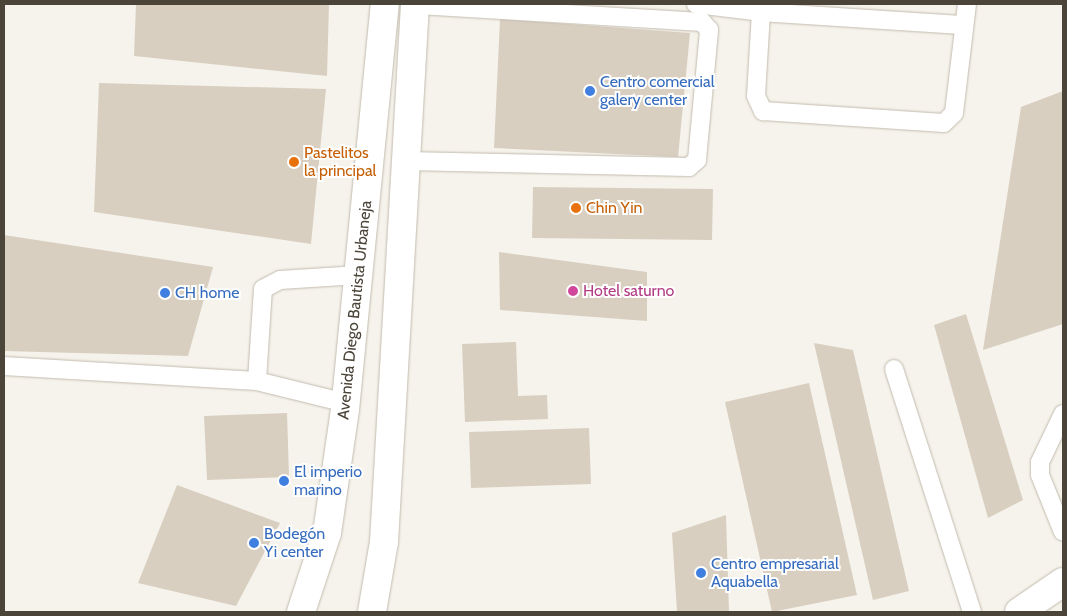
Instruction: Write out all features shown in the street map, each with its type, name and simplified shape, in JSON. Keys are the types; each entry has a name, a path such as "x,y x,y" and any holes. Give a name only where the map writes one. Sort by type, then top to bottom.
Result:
{"street":[{"name":"Avenida Diego Bautista Urbaneja","path":"301,612 327,533 346,403 385,4"},
{"path":"372,612 384,532 415,4"},
{"path":"1019,612 1063,582"}],"lane":[{"path":"405,161 689,167 696,160 709,30 702,22 415,4"},
{"path":"696,4 761,12 964,25"},
{"path":"761,12 756,96 763,111 944,123 954,113 967,4"},
{"path":"257,381 263,289 269,283 359,275"},
{"path":"4,366 257,381 346,403"},
{"path":"894,369 972,612"},
{"path":"1063,414 1040,462 1040,474 1063,532"}],"building":[{"path":"136,4 329,4 327,76 134,56"},
{"name":"Centro comercial galery center","path":"500,19 690,33 678,157 494,148"},
{"path":"99,83 326,89 311,244 94,212"},
{"path":"1063,91 1063,324 983,350 1021,107"},
{"path":"533,187 713,189 712,240 532,238"},
{"path":"4,235 213,267 188,356 4,351"},
{"name":"Hotel saturno","path":"499,252 647,272 647,321 500,310"},
{"path":"966,314 1023,500 988,518 934,325"},
{"path":"516,342 518,396 547,395 548,419 465,422 462,344"},
{"path":"814,343 853,350 909,591 873,600"},
{"path":"809,383 857,595 772,612 725,402"},
{"path":"287,413 289,477 207,480 204,416"},
{"path":"589,428 591,484 471,488 469,432"},
{"path":"177,485 280,523 236,606 138,583"},
{"name":"Centro empresarial Aquabella","path":"726,515 729,612 677,612 672,533"}],"place":[{"name":"Centro comercial galery center","path":"590,91"},
{"name":"Pastelitos la principal","path":"294,162"},
{"name":"Chin Yin","path":"576,208"},
{"name":"Hotel saturno","path":"573,291"},
{"name":"CH home","path":"165,293"},
{"name":"El imperio marino","path":"284,481"},
{"name":"Bodegón Yi center","path":"254,543"},
{"name":"Centro empresarial Aquabella","path":"701,573"}]}
